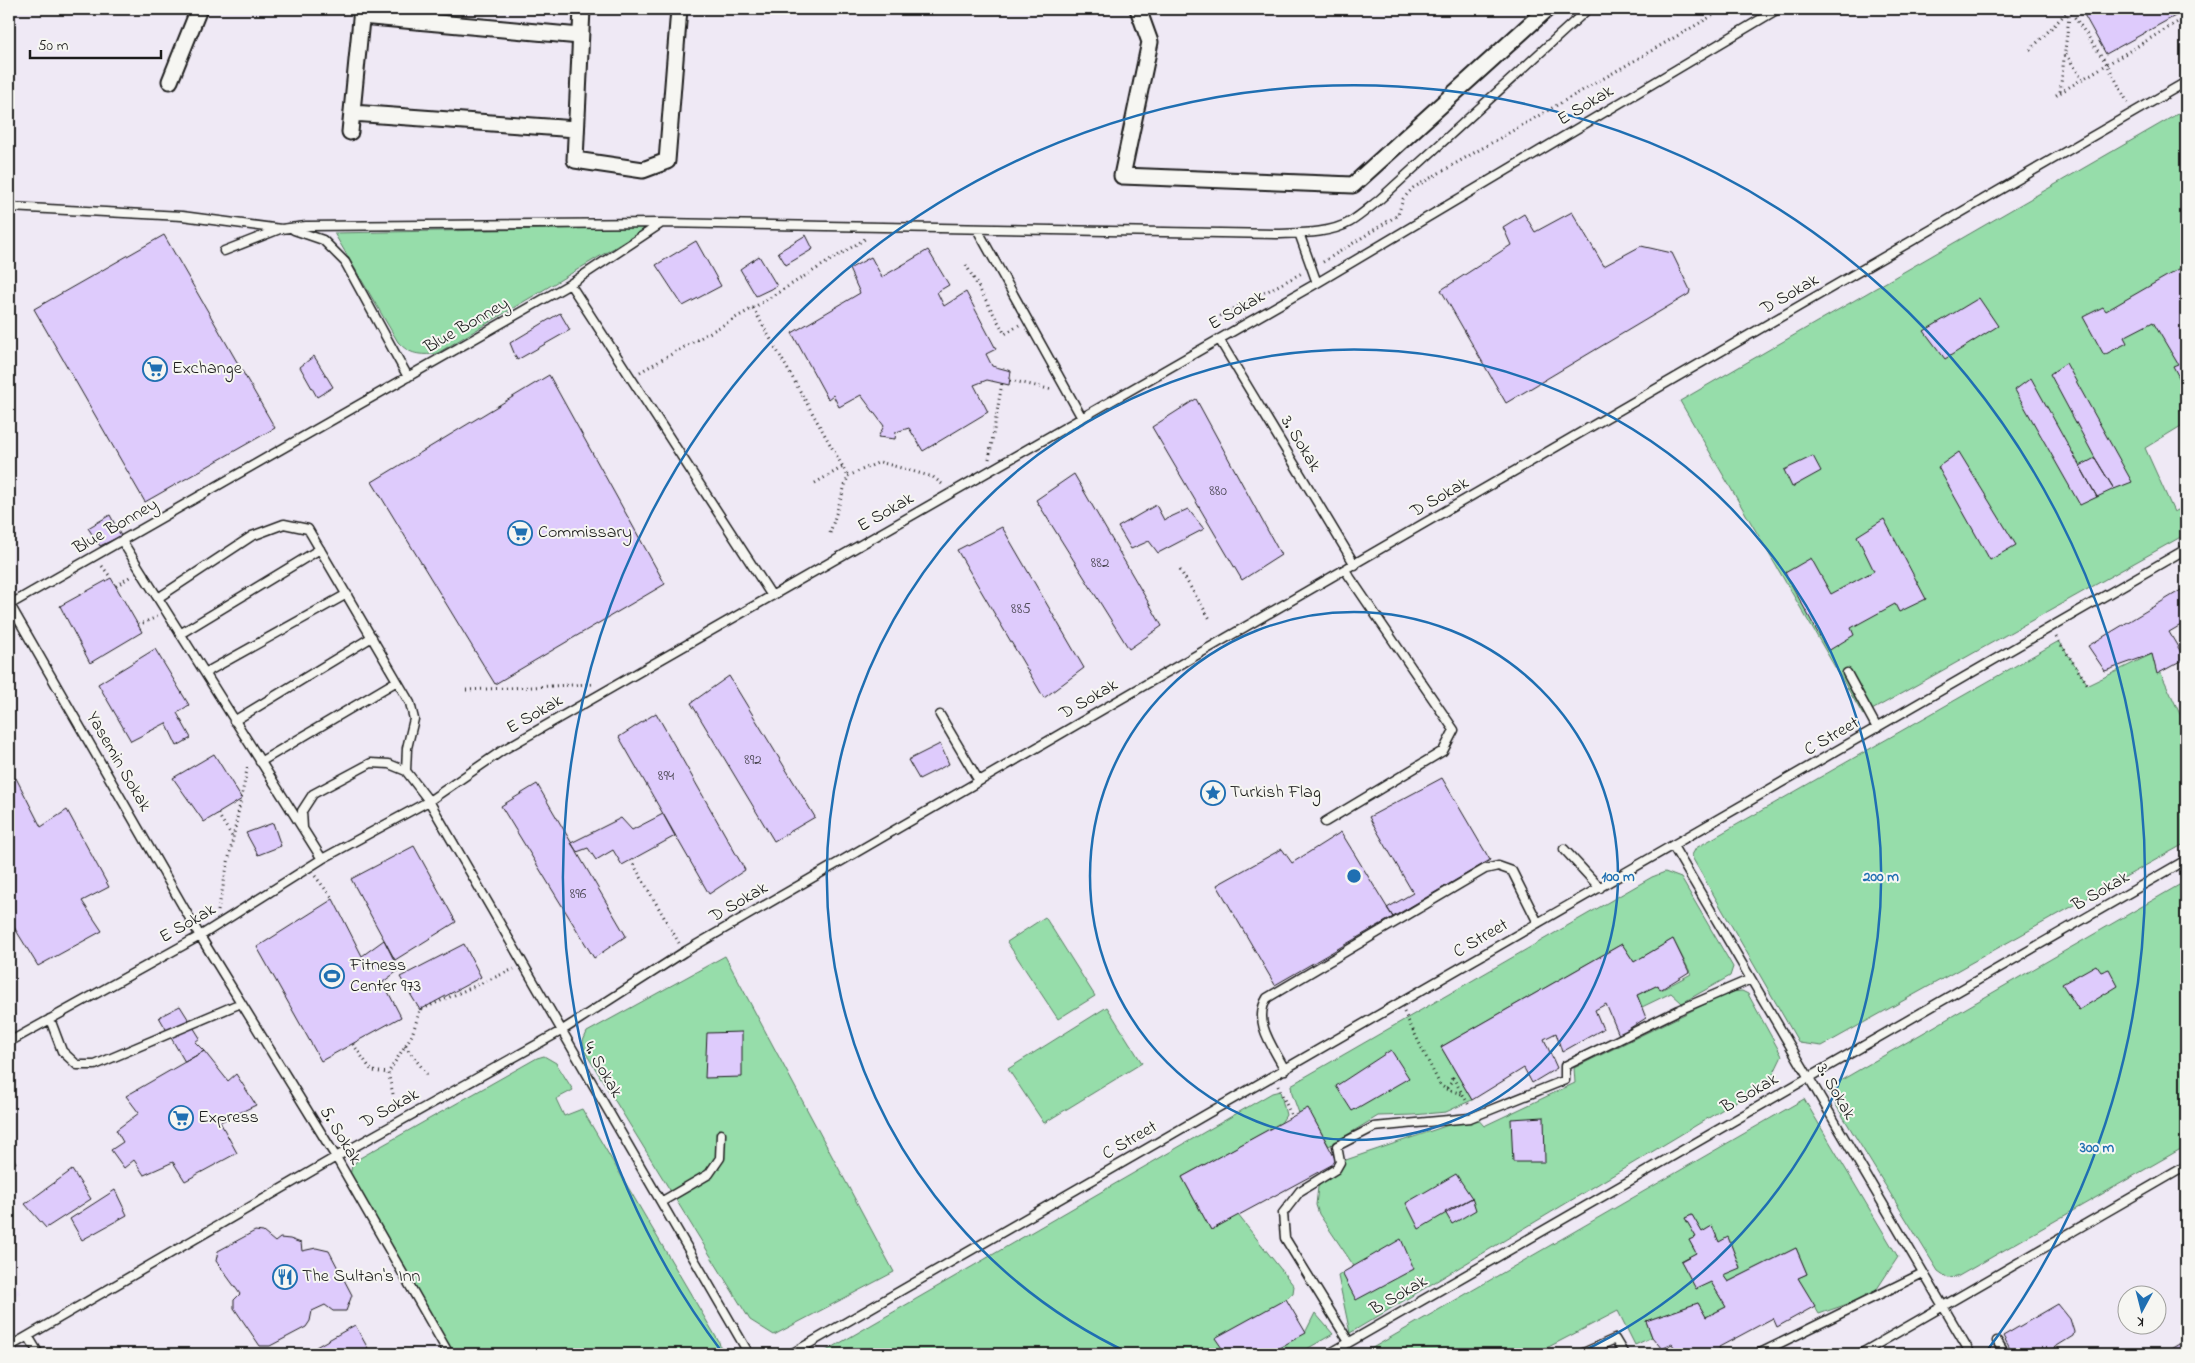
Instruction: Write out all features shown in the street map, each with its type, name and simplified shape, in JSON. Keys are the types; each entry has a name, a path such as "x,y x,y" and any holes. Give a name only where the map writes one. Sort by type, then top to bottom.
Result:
{"street":[{"path":"170,81 199,9"},
{"path":"582,9 574,160 643,170 666,161 679,9"},
{"path":"1138,9 1150,42 1122,176 1353,185 1547,9"},
{"path":"350,132 361,12 580,36"},
{"path":"352,113 576,129"}],"lane":[{"path":"224,251 281,228 306,226 662,223 1299,234 1329,230 1349,222 1379,200 1588,9"},
{"name":"E Sokak","path":"9,1042 200,936 322,859 429,801 503,750 1317,283 1778,9"},
{"name":"D Sokak","path":"9,1347 336,1157 561,1031 684,952 2186,82"},
{"path":"9,207 182,216 300,231 323,240 345,262 408,377"},
{"name":"Blue Bonney","path":"9,604 56,579 570,284 662,223"},
{"path":"977,229 1082,418"},
{"path":"1299,234 1317,283"},
{"path":"570,284 772,596"},
{"name":"3. Sokak","path":"1218,340 1355,565"},
{"path":"158,598 252,536 284,524 308,529 410,703 414,719 407,748 406,771 389,764 371,763 313,794 302,811 303,830"},
{"path":"122,541 322,859"},
{"path":"180,634 320,549"},
{"name":"C Street","path":"791,1354 2186,550"},
{"path":"1325,822 1443,751 1454,730 1345,570"},
{"path":"205,673 347,594"},
{"name":"Yasemin Sokak","path":"9,604 200,936"},
{"path":"234,721 372,637"},
{"path":"1847,673 1877,728"},
{"path":"260,762 397,681"},
{"path":"940,715 980,781"},
{"name":"4. Sokak","path":"406,771 429,801 750,1354"},
{"name":"3. Sokak","path":"1673,846 1971,1354"},
{"path":"1564,849 1600,888"},
{"name":"B Sokak","path":"1329,1354 2186,860"},
{"path":"1285,1070 1261,1022 1262,1006 1267,998 1485,869 1498,866 1512,871 1538,923"},
{"name":"5. Sokak","path":"200,936 336,1157 449,1354"},
{"path":"1349,1342 1285,1238 1283,1213 1300,1191 1336,1169 1340,1162 1338,1146 1374,1127 1470,1118 1565,1080 1565,1066 1679,1010 1751,979"},
{"path":"50,1019 62,1052 77,1065 95,1066 241,1003"},
{"path":"661,1202 709,1174 720,1158 721,1134"},
{"path":"1860,1354 2186,1166"},
{"path":"1758,1354 1923,1273"},
{"path":"28,1336 39,1354"},
{"path":"1581,1354 1615,1338 1624,1354"},
{"path":"1997,1341 2005,1354"}],"path":[{"path":"1220,316 1312,268 1398,215 1403,198 1413,188 1724,9"},
{"path":"2047,9 2069,9"},
{"path":"2030,50 2069,9"},
{"path":"2060,93 2069,9"},
{"path":"2069,9 2107,64 2133,112"},
{"path":"2056,95 2186,17"},
{"path":"2065,53 2082,79"},
{"path":"630,378 753,308 884,227"},
{"path":"966,265 1005,334 1027,319"},
{"path":"753,308 848,476 830,533"},
{"path":"1010,380 1068,393"},
{"path":"986,473 1002,383"},
{"path":"848,476 880,462 933,477 952,492"},
{"path":"815,483 843,467"},
{"path":"1180,570 1210,619"},
{"path":"116,586 140,571"},
{"path":"138,625 167,612"},
{"path":"2054,626 2052,631 2088,685"},
{"path":"466,690 590,683 612,688"},
{"path":"214,926 234,838 251,748"},
{"path":"218,814 234,838"},
{"path":"631,860 684,952"},
{"path":"308,868 333,899"},
{"path":"393,1094 388,1073 412,1035 420,1010 524,964"},
{"path":"1400,1003 1440,1085 1446,1089 1463,1094"},
{"path":"353,1044 372,1071 388,1073"},
{"path":"405,1046 426,1074"},
{"path":"1273,1076 1292,1117"},
{"path":"1446,1089 1451,1083 1452,1076 1475,1116"}],"shaded area":[{"path":"9,1276 20,1293 9,1299"}],"green space":[{"path":"2186,109 2186,423 2145,448 2174,512 2186,506 2186,534 1863,715 1680,401"},
{"path":"649,227 436,354 411,352 398,342 334,233"},
{"path":"2059,641 2088,685 2152,654 2186,727 2186,843 1822,1046 1799,1043 1693,859 1692,855 1696,848"},
{"path":"1665,872 1681,878 1733,967 1730,976 1682,1003 1671,993 1642,1007 1637,995 1658,985 1661,990 1691,974 1673,939 1634,962 1622,944 1441,1047 1472,1100 1446,1112 1378,1116 1329,1146 1308,1109 1299,1113 1292,1094 1291,1085 1652,877"},
{"path":"2186,881 2186,1146 1957,1277 1948,1278 1938,1271 1826,1089"},
{"path":"1045,917 1095,996 1058,1019 1007,942"},
{"path":"725,956 894,1272 774,1335 750,1320 585,1052 583,1041 587,1032"},
{"path":"1742,991 1748,994 1782,1056 1770,1081 1350,1333 1338,1276 1354,1266 1319,1214 1316,1205 1318,1187 1340,1162 1475,1116 1484,1126 1575,1083 1574,1068 1730,992"},
{"path":"1107,1007 1142,1063 1044,1123 1008,1069"},
{"path":"544,1056 556,1063 573,1090 556,1099 564,1116 582,1109 719,1342 722,1354 454,1354 350,1175 352,1166 360,1158 537,1058"},
{"path":"1280,1091 1286,1115 1281,1123 1182,1177 1211,1230 1238,1215 1294,1286 1293,1293 1286,1299 1305,1333 1315,1313 1333,1334 1298,1354 821,1354 1272,1093"},
{"path":"1804,1099 1898,1257 1873,1295 1819,1314 1798,1278 1807,1274 1796,1248 1728,1282 1723,1275 1740,1267 1728,1238 1719,1242 1712,1226 1702,1232 1692,1215 1685,1218 1696,1237 1689,1240 1696,1253 1681,1261 1696,1288 1711,1282 1726,1307 1706,1317 1698,1303 1646,1321 1652,1337 1635,1345 1618,1311 1535,1354 1362,1354"}],"building":[{"path":"2081,9 2186,9 2186,10 2106,54"},
{"path":"1572,212 1604,266 1641,246 1672,253 1690,290 1689,294 1506,403 1441,290 1511,245 1503,227 1524,214 1535,232"},
{"name":"Exchange","path":"164,235 275,428 145,502 34,309"},
{"path":"806,235 813,249 786,265 778,252"},
{"path":"696,241 721,286 683,306 656,265"},
{"path":"928,250 949,285 937,292 944,306 966,292 996,349 986,354 992,366 1011,371 1009,385 987,380 974,385 988,412 923,451 909,428 896,432 895,439 878,437 884,426 861,395 839,407 833,395 828,399 792,333 860,293 849,269 871,257 882,277"},
{"path":"759,256 777,286 756,296 740,269"},
{"path":"2186,265 2186,302 2184,303 2186,308 2186,383 2183,385 2173,366 2178,364 2153,322 2124,337 2127,343 2104,355 2083,317 2103,307 2106,311"},
{"path":"1979,298 1998,326 1945,359 1924,331"},
{"path":"560,313 570,330 517,360 510,343"},
{"path":"314,356 333,387 317,397 300,367"},
{"path":"2066,363 2132,482 2114,489 2095,458 2050,374"},
{"name":"Commissary","path":"549,375 665,584 495,684 372,482"},
{"path":"2031,378 2097,497 2080,505 2015,390"},
{"path":"1196,399 1281,555 1242,580 1152,427"},
{"path":"1959,452 2016,545 1990,560 1938,467"},
{"path":"1813,456 1821,471 1792,487 1784,470"},
{"path":"2095,458 2114,489 2097,497 2080,466"},
{"path":"1074,474 1162,626 1129,649 1036,500"},
{"path":"1156,505 1164,520 1188,509 1204,529 1158,553 1149,541 1131,549 1118,527"},
{"path":"110,515 121,536 100,546 88,528"},
{"path":"1884,519 1926,599 1899,612 1895,604 1851,628 1854,635 1828,651 1785,573 1811,558 1831,594 1874,571 1857,536"},
{"path":"1002,527 1084,668 1044,698 957,550"},
{"path":"111,578 142,632 90,663 60,606"},
{"path":"2186,587 2186,622 2169,632 2185,659 2157,674 2152,654 2105,671 2088,646"},
{"path":"155,649 189,705 177,713 191,738 177,746 166,723 131,741 98,684"},
{"path":"729,676 815,817 774,841 691,703"},
{"path":"656,713 745,870 709,894 619,737"},
{"path":"940,744 949,764 919,779 908,760"},
{"path":"214,754 242,799 204,822 173,778"},
{"path":"16,778 41,827 67,810 109,887 82,901 102,931 38,966 9,919 9,782"},
{"path":"1442,778 1490,860 1393,917 1387,908 1413,893 1369,817"},
{"path":"537,784 626,936 594,958 501,806"},
{"path":"663,814 675,836 622,865 613,850 596,860 588,848 577,852 571,843 621,818 632,830"},
{"path":"273,823 281,846 258,855 246,833"},
{"path":"1341,832 1393,917 1275,985 1217,885 1282,849 1292,863"},
{"path":"414,846 456,922 395,960 351,879"},
{"name":"Fitness Center 973","path":"333,899 362,956 384,940 399,970 383,982 401,1017 321,1061 257,947"},
{"path":"1673,939 1689,972 1660,990 1658,985 1637,995 1646,1018 1619,1035 1606,1004 1595,1010 1603,1029 1562,1052 1556,1033 1544,1039 1557,1068 1532,1083 1524,1068 1472,1100 1441,1047 1622,944 1634,962"},
{"path":"464,944 481,977 420,1010 400,977"},
{"path":"2096,965 2101,972 2109,969 2118,986 2079,1010 2062,984"},
{"path":"180,1006 200,1038 195,1042 204,1051 185,1062 159,1017"},
{"path":"742,1032 742,1077 705,1078 707,1033"},
{"path":"1391,1050 1409,1078 1352,1111 1336,1086"},
{"name":"Express","path":"204,1051 228,1081 236,1074 256,1105 220,1122 237,1153 185,1181 173,1162 144,1175 134,1160 124,1168 111,1150 123,1142 116,1130 139,1113 126,1096"},
{"path":"1308,1108 1337,1162 1211,1230 1182,1177"},
{"path":"1544,1117 1545,1162 1513,1162 1511,1119"},
{"path":"9,1149 16,1163 9,1167"},
{"path":"72,1170 91,1199 46,1228 25,1204"},
{"path":"1456,1174 1472,1198 1419,1229 1406,1203"},
{"path":"115,1190 127,1215 82,1240 70,1219"},
{"path":"1472,1198 1476,1210 1452,1224 1445,1212"},
{"path":"1692,1215 1702,1232 1712,1226 1719,1242 1728,1237 1740,1268 1723,1275 1728,1282 1796,1248 1807,1274 1798,1278 1815,1306 1777,1327 1773,1318 1719,1347 1722,1354 1679,1354 1672,1344 1662,1349 1652,1337 1646,1321 1698,1303 1706,1317 1726,1307 1711,1282 1696,1289 1681,1261 1696,1253 1689,1240 1696,1237 1685,1218"},
{"name":"The Sultan's Inn","path":"255,1231 263,1232 275,1242 280,1238 301,1243 302,1251 316,1248 329,1251 352,1295 346,1311 333,1311 325,1305 312,1311 310,1321 306,1327 270,1346 260,1346 234,1308 234,1300 240,1294 216,1261 218,1251"},
{"path":"1401,1239 1414,1269 1356,1300 1342,1273"},
{"path":"1286,1299 1306,1333 1268,1354 1226,1354 1215,1338"},
{"path":"2058,1304 2070,1319 2074,1332 2073,1336 2044,1354 2013,1354 2003,1336"},
{"path":"355,1325 371,1354 320,1354 316,1347"},
{"path":"2186,1340 2186,1354 2171,1354 2169,1350"}],"place":[{"name":"Exchange","path":"155,369"},
{"name":"Commissary","path":"520,533"},
{"name":"Turkish Flag","path":"1213,793"},
{"name":"Fitness Center 973","path":"332,976"},
{"name":"Express","path":"181,1118"},
{"name":"The Sultan's Inn","path":"285,1277"}]}
